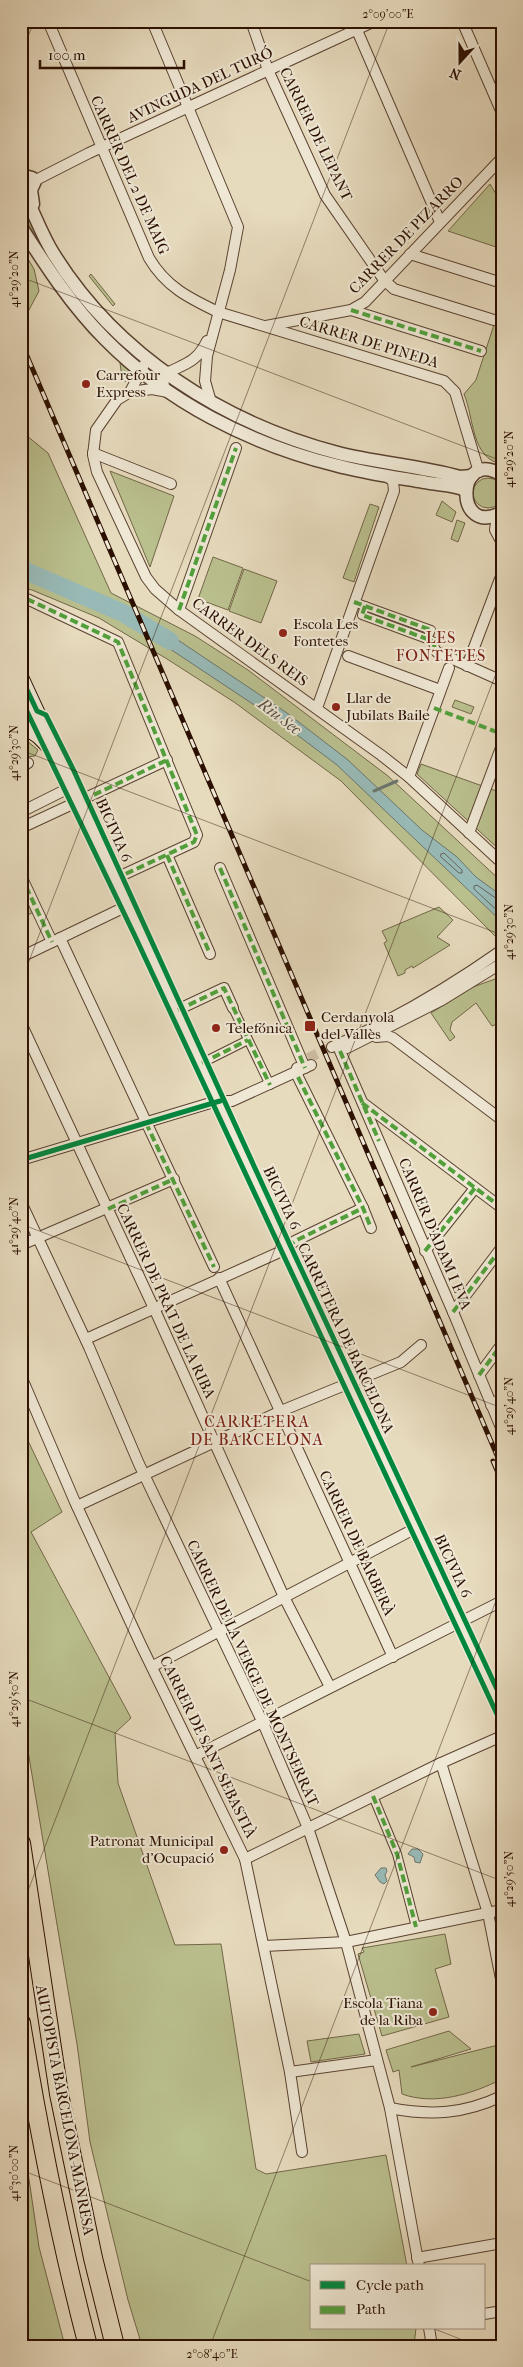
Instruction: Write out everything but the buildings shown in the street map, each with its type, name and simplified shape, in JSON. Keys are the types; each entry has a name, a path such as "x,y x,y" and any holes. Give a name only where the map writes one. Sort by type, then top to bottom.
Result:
{"highway":[{"name":"AUTOPISTA BARCELONA-MANRESA","path":"21,1843 63,2113 93,2258 115,2346"},
{"name":"AUTOPISTA BARCELONA-MANRESA","path":"21,2023 36,2116 60,2234 88,2346"},
{"path":"36,2116 43,2197 76,2346"}],"main road":[{"name":"CARRETERA DE BARCELONA","path":"22,680 24,701 58,758 211,1088 223,1105 286,1248 502,1713"},
{"path":"21,725 38,736 58,758"}],"street":[{"name":"CARRER DEL 2 DE MAIG","path":"48,21 155,268 164,279 184,296 218,312"},
{"path":"152,21 238,228 205,375 206,389 212,402"},
{"name":"CARRER DE LEPANT","path":"251,21 268,70 326,195 384,280 394,288 494,320"},
{"name":"AVINGUDA DEL TURÓ","path":"27,182 268,70 354,26 375,21"},
{"path":"462,21 502,112"},
{"path":"354,26 440,222"},
{"name":"CARRER DE PIZARRO","path":"263,326 351,310 365,302 502,158"},
{"path":"27,182 31,190 33,203 55,240 53,253 79,289 114,330 166,374 212,402 256,425 336,452 460,477 490,470 502,475"},
{"path":"21,216 46,264"},
{"path":"21,227 69,297 104,339 142,372 222,424 288,451 333,465 465,490"},
{"path":"410,254 502,283"},
{"path":"351,310 481,351"},
{"path":"167,390 162,378 199,355 218,312"},
{"name":"CARRER DE PINEDA","path":"218,312 444,381 455,392 475,474"},
{"name":"CARRER DELS REIS","path":"145,358 142,372 130,392 117,400 96,430 93,453 97,472 140,567 155,588 179,610 348,729 409,777 502,863"},
{"path":"130,392 167,390"},
{"path":"179,610 236,448"},
{"path":"93,453 171,484"},
{"path":"475,474 465,490 465,498 472,511 484,516 499,514 495,530 502,543"},
{"path":"317,708 394,491 393,480 386,476"},
{"path":"467,666 500,579 502,579"},
{"path":"27,599 118,642 197,835 197,839 167,855 114,879"},
{"path":"354,602 431,630 427,639"},
{"path":"365,606 362,615 432,641 437,652 461,661 467,666 502,681"},
{"path":"393,626 396,617"},
{"path":"348,656 440,690"},
{"path":"409,777 449,668"},
{"path":"469,833 502,745"},
{"path":"21,828 167,760"},
{"path":"21,812 71,788"},
{"path":"167,855 210,954"},
{"path":"220,868 301,1067 370,1228"},
{"path":"21,876 56,940 174,1179 214,1267"},
{"path":"21,957 127,906"},
{"path":"335,1050 444,994 498,958"},
{"path":"176,1011 224,988 269,1082"},
{"path":"360,1042 383,1030 396,1017"},
{"path":"396,1017 395,1032 397,1042"},
{"name":"CARRER DE PRAT DE LA RIBA","path":"21,1024 154,1309 284,1597 330,1687"},
{"path":"335,1050 388,1036 502,1120"},
{"path":"200,1064 248,1040"},
{"name":"CARRER D'ADAM I EVA","path":"335,1050 362,1102 502,1430"},
{"path":"21,1160 146,1123 223,1105 301,1067"},
{"path":"211,1088 226,1095 269,1082"},
{"path":"362,1102 502,1208"},
{"path":"21,1245 174,1179"},
{"path":"425,1251 475,1188"},
{"name":"CARRER DE LA VERGE DE MONTSERRAT","path":"21,1202 86,1339 144,1474 263,1723 308,1828 346,1942 378,2060 390,2108 418,2262"},
{"path":"86,1339 286,1248 295,1241 363,1208"},
{"path":"453,1312 502,1247"},
{"name":"CARRER DE BARBERÀ","path":"219,1278 393,1657"},
{"path":"479,1375 502,1344"},
{"path":"76,1506 281,1411 401,1362 421,1345"},
{"name":"CARRER DE SANT SEBASTIÀ","path":"21,1376 76,1506 245,1859 290,2072 302,2152"},
{"path":"492,1405 502,1398"},
{"path":"153,1666 416,1528"},
{"path":"195,1756 502,1601"},
{"path":"245,1859 441,1763 501,1738"},
{"path":"441,1763 488,1913 502,1984"},
{"path":"373,1796 397,1854 416,1927"},
{"path":"264,1946 346,1942 502,1910"},
{"path":"290,2072 378,2060"},
{"path":"390,2108 411,2112 451,2113 485,2104 502,2096"},
{"path":"418,2262 502,2243"},
{"path":"486,2314 502,2311"},
{"path":"429,2330 432,2346"}],"green space":[{"path":"490,184 502,204 502,249 448,231"},
{"path":"23,210 129,347 126,351 69,286 44,251 22,213"},
{"path":"21,247 34,269 39,291 22,323"},
{"path":"91,274 115,304 113,306 89,276"},
{"path":"502,300 502,464 492,461 479,446 464,394 476,380"},
{"path":"120,363 133,374 125,382 122,378"},
{"path":"21,431 48,453 111,593 195,636 248,670 388,776 502,882 502,943 341,781 234,702 99,618 32,590 21,588"},
{"path":"110,471 174,496 150,567"},
{"path":"488,478 499,482 503,493 499,504 488,508 477,504 473,493 477,482"},
{"path":"442,501 456,512 452,522 436,515"},
{"path":"370,504 379,507 354,582 343,578"},
{"path":"457,520 465,523 458,542 451,539"},
{"path":"213,557 243,568 228,610 198,599"},
{"path":"244,569 277,581 261,623 229,611"},
{"path":"455,700 474,707 471,714 452,707"},
{"path":"21,736 38,750 35,756 25,757 26,760 21,762"},
{"path":"421,764 502,793 502,852 417,774"},
{"path":"21,886 34,912 21,918"},
{"path":"439,907 453,920 437,937 450,945 413,968 412,966 405,970 405,973 398,976 384,943 387,941 382,931"},
{"path":"495,979 502,985 502,1022 492,1026 476,1003 452,1022 450,1030 455,1037 450,1041 431,1013 473,987"},
{"path":"21,1426 62,1512 31,1532 131,1718 115,1733 118,1783 175,1945 221,1944 256,2169 266,2174 386,2155 407,2264 310,2264 310,2330 416,2330 414,2346 142,2346 128,2300 90,2142 77,2044 21,1709"},
{"path":"445,1934 451,1964 435,1969 449,2017 382,2036 358,1954 364,1952 362,1948"},
{"path":"449,2031 471,2049 411,2067 502,2044 502,2079 466,2094 453,2097 427,2099 402,2094 399,2070 393,2072 386,2050"},
{"path":"359,2034 365,2054 311,2062 307,2041"},
{"path":"21,2125 39,2247 65,2346 21,2346"}],"water":[{"path":"145,618 287,713 348,760 422,830 457,857 476,877 502,896 502,922 337,765 280,722 152,637"},
{"path":"412,1849 418,1849 423,1854 420,1863 415,1862 414,1857 408,1854"},
{"path":"381,1868 386,1868 387,1871 385,1875 387,1881 384,1884 375,1875"}],"waterway":[{"name":"Riu Sec","path":"21,569 123,613 170,641"},
{"path":"374,791 397,781"}],"tunnel":[{"path":"308,1058 332,1047"}],"railway":[{"path":"21,342 502,1467"},
{"path":"493,1461 502,1482"}],"marked path":[{"path":"351,310 481,351"},
{"path":"179,610 236,448"},
{"path":"27,599 118,642 197,835 194,842 119,877"},
{"path":"354,602 431,630 427,639 432,641 437,652"},
{"path":"365,606 362,615 427,639"},
{"path":"434,708 502,734"},
{"path":"83,800 167,760"},
{"path":"21,767 28,763"},
{"path":"167,855 210,954"},
{"path":"220,868 305,1068"},
{"path":"21,876 52,942"},
{"path":"178,1010 224,988 270,1085"},
{"path":"202,1063 248,1040"},
{"path":"340,1051 379,1141"},
{"path":"298,1077 363,1208 371,1228"},
{"path":"362,1103 502,1208"},
{"path":"146,1123 214,1267"},
{"path":"108,1209 174,1179"},
{"path":"425,1251 475,1188"},
{"path":"288,1247 295,1241 363,1208"},
{"path":"453,1312 502,1247"},
{"path":"479,1375 502,1344"},
{"path":"373,1796 397,1854 416,1927"}],"cycle path":[{"name":"BICIVIA 6","path":"21,677 37,711 46,715 74,771 290,1245 502,1700"},
{"path":"21,699 134,934 502,1725"},
{"path":"21,1160 220,1101"}],"place":[{"name":"Carrefour Express","path":"86,384"},
{"name":"Escola Les Fontetes","path":"283,633"},
{"name":"Llar de Jubilats Baile","path":"336,707"},
{"name":"Cerdanyola del Vallès","path":"310,1026"},
{"name":"Telefónica","path":"216,1028"},
{"name":"Patronat Municipal d'Ocupació","path":"224,1850"},
{"name":"Escola Tiana de la Riba","path":"433,2012"}],"district":[{"name":"LES FONTETES","path":"441,646"},
{"name":"CARRETERA DE BARCELONA","path":"257,1430"}]}
